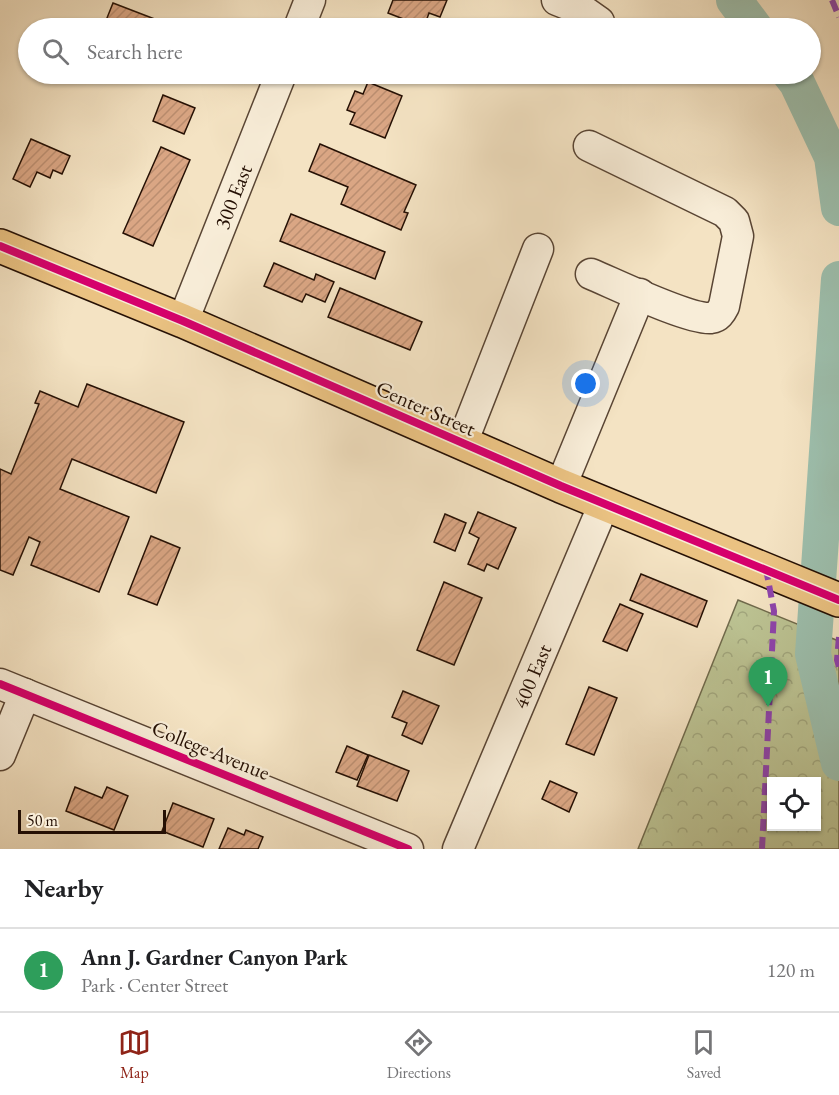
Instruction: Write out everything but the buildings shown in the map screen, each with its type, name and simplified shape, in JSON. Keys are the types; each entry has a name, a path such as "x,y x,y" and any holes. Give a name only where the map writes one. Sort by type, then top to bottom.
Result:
{"main road":[{"name":"Center Street","path":"0,246 183,321 561,486 839,600"}],"street":[{"path":"303,18 310,0"},
{"path":"557,0 582,10 593,18"},
{"name":"300 East","path":"183,321 277,84"},
{"path":"589,146 725,212 734,221 738,236 724,306 719,315 711,318 690,315 591,274"},
{"path":"462,443 538,249"},
{"path":"561,486 640,294"},
{"name":"400 East","path":"458,849 604,504"},
{"path":"0,755 13,689"},
{"name":"College Avenue","path":"13,689 408,849"}],"green space":[{"path":"738,600 839,641 839,849 638,849"}],"waterway":[{"path":"734,0 748,18"},
{"path":"797,84 832,157 839,208"},
{"path":"839,279 813,654 839,763"}],"marked path":[{"path":"832,0 839,17"},
{"path":"762,849 774,611 766,569"},
{"path":"839,637 837,660 839,667"}],"cycle path":[{"path":"0,246 183,321 561,486 839,600"},
{"path":"0,684 408,849"}],"place":[{"name":"Ann J. Gardner Canyon Park","path":"768,707"}]}
